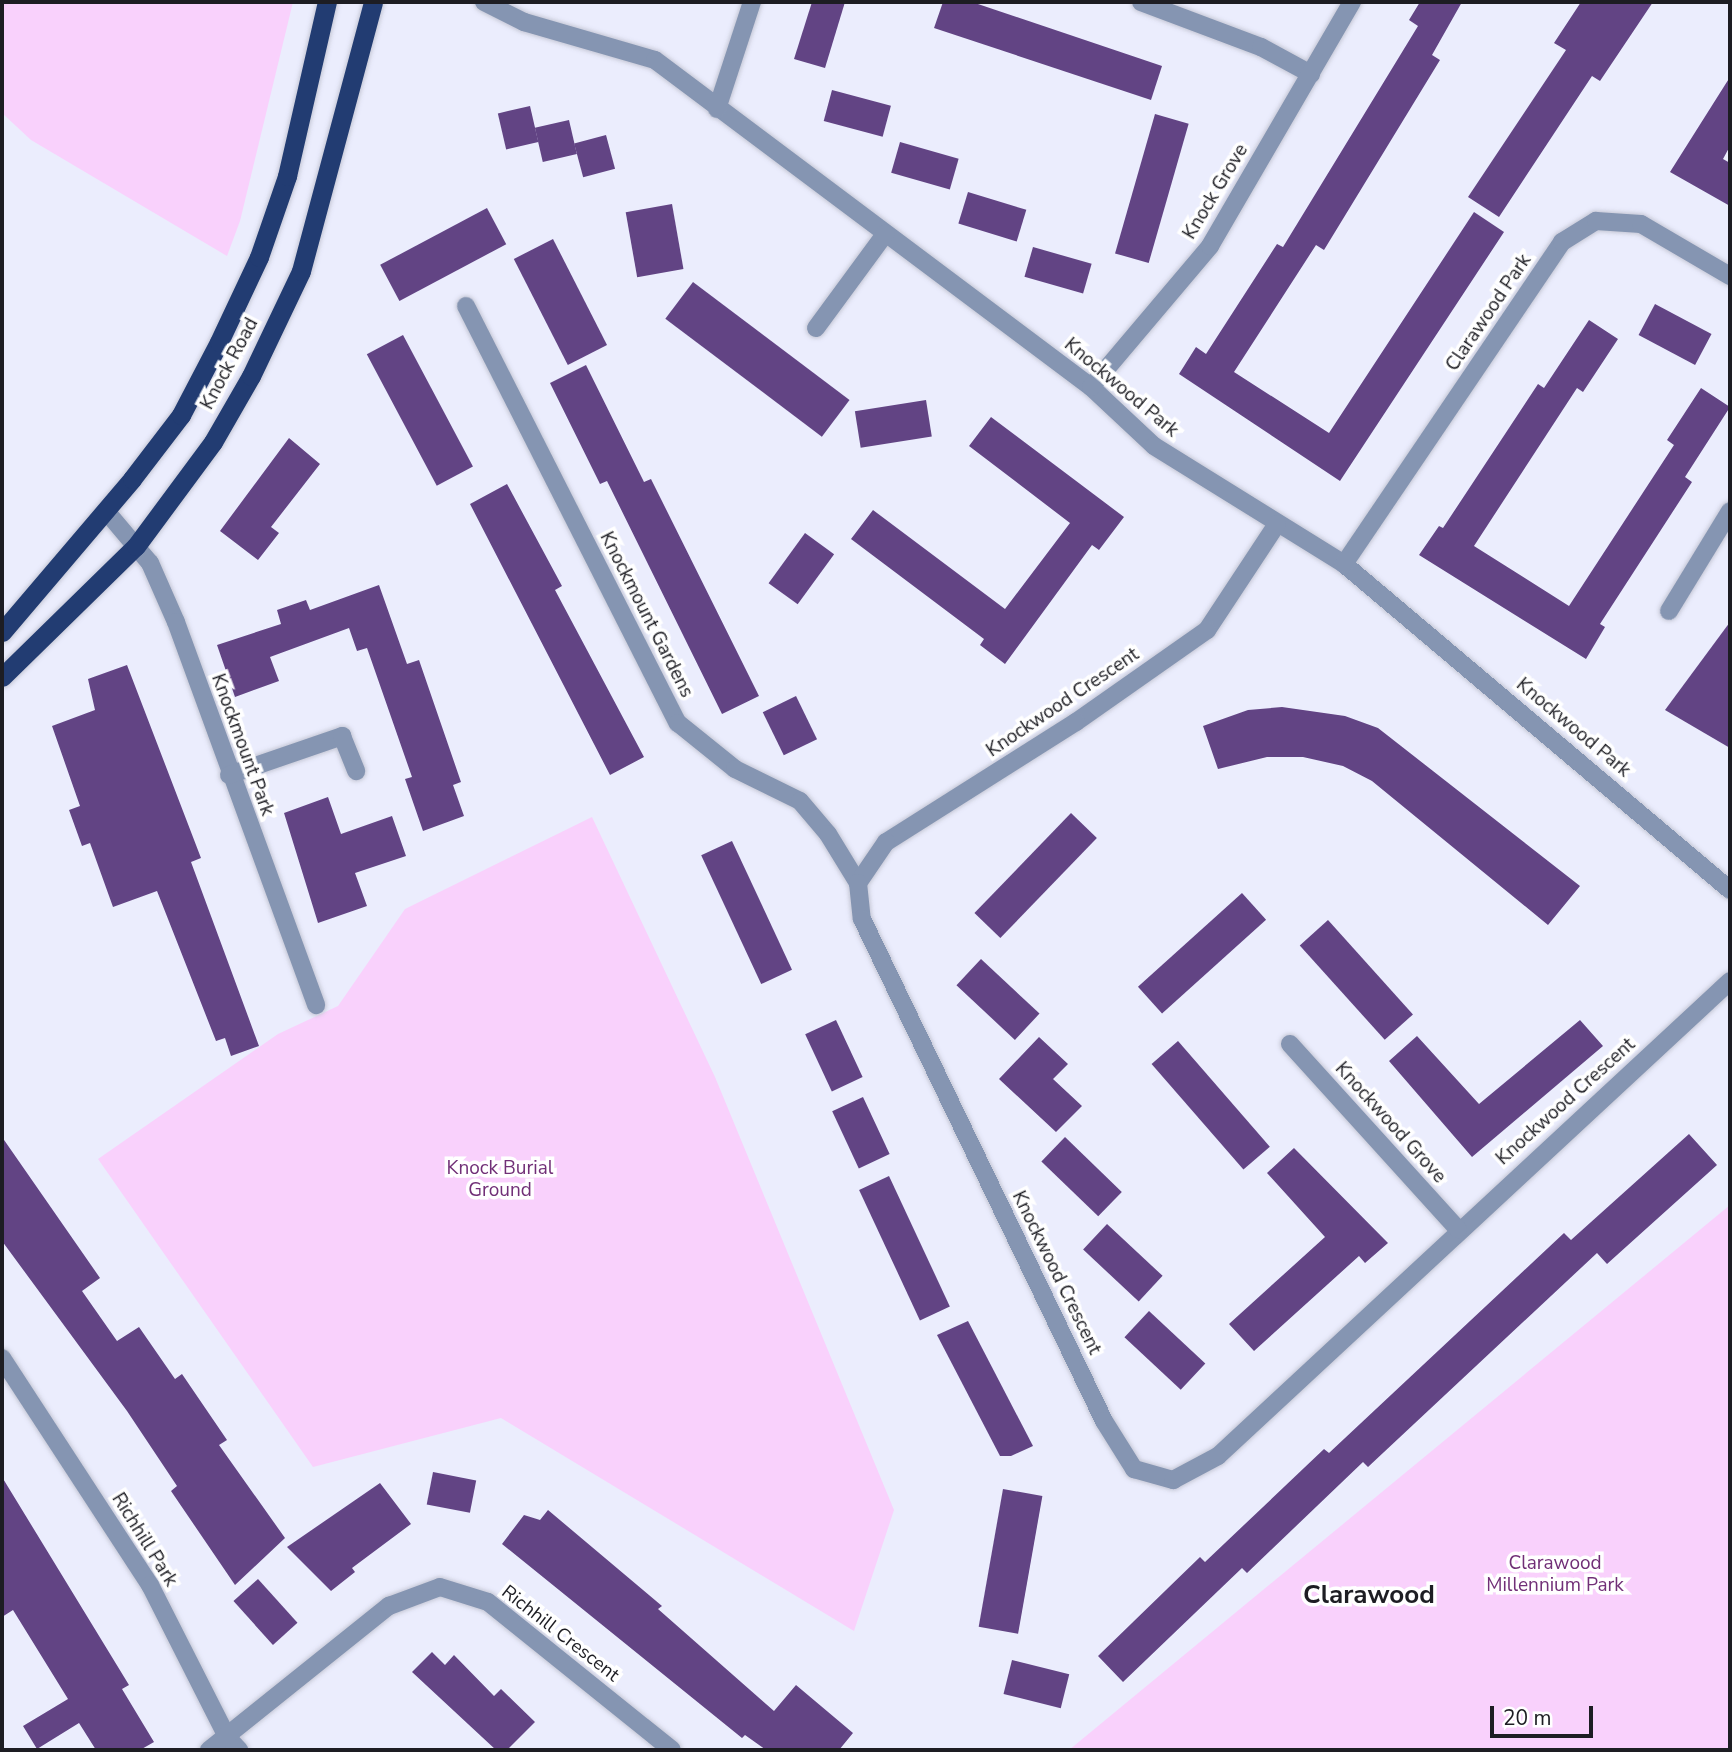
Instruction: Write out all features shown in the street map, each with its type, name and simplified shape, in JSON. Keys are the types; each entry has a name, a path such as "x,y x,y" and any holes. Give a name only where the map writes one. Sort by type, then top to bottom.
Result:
{"highway":[{"name":"Knock Road","path":"2,632 106,511 181,415 259,257 287,176 327,2"},
{"name":"Knock Road","path":"2,677 136,546 214,442 282,313 319,211 373,2"}],"street":[{"name":"Knockwood Park","path":"484,2 524,22 655,60 1091,387 1154,446 1344,564 1730,890"},
{"path":"717,109 752,2"},
{"path":"1141,2 1261,47 1311,74"},
{"name":"Knock Grove","path":"1091,387 1210,246 1352,2"},
{"name":"Clarawood Park","path":"1344,564 1562,242 1596,221 1641,224 1730,276"},
{"path":"816,328 885,234"},
{"name":"Knockmount Gardens","path":"466,306 678,723 736,769 800,801 828,834 858,883"},
{"name":"Knockmount Park","path":"106,511 149,563 176,622 229,775 316,1005"},
{"path":"1668,611 1730,511"},
{"name":"Knockwood Crescent","path":"1277,524 1207,631 1076,722 886,842 858,883 862,919 1104,1421 1134,1469 1173,1480 1218,1456 1458,1229 1730,981"},
{"path":"229,775 342,736 356,771"},
{"name":"Knockwood Grove","path":"1290,1044 1458,1229"},
{"name":"Richhill Park","path":"2,1358 150,1585 233,1743"},
{"name":"Richhill Crescent","path":"209,1750 233,1743 389,1606 440,1587 488,1602 671,1750"}],"green space":[{"path":"2,2 293,2 240,221 227,256 31,140 2,113"},
{"name":"Knock Burial Ground","path":"592,817 715,1077 894,1510 854,1631 501,1418 313,1467 98,1159 278,1034 338,1006 405,909"},
{"name":"Clarawood Millennium Park","path":"1730,1205 1730,1750 1069,1750"}],"building":[{"path":"812,2 845,2 825,68 794,59"},
{"path":"943,2 972,2 1162,66 1151,100 934,28"},
{"path":"1420,2 1462,2 1432,55 1440,60 1324,250 1316,245 1234,372 1329,433 1474,212 1504,232 1340,481 1179,374 1196,347 1206,354 1277,244 1283,247 1418,26 1409,20"},
{"path":"1581,2 1653,2 1600,81 1592,76 1499,217 1468,197 1566,50 1554,43"},
{"path":"1730,77 1730,146 1723,159 1730,163 1730,206 1670,172"},
{"path":"832,90 891,106 883,137 824,121"},
{"path":"530,106 538,142 506,149 498,113"},
{"path":"1155,114 1189,124 1149,263 1115,253"},
{"path":"569,120 577,154 543,162 535,128"},
{"path":"606,135 615,169 583,177 574,144"},
{"path":"900,142 959,159 950,190 891,173"},
{"path":"968,192 1026,210 1017,241 958,224"},
{"path":"672,204 683,269 637,277 626,212"},
{"path":"487,208 506,244 399,301 380,265"},
{"path":"553,239 607,345 568,365 514,259"},
{"path":"1033,247 1092,264 1083,294 1024,277"},
{"path":"693,282 850,400 822,437 665,319"},
{"path":"1655,304 1712,334 1695,365 1639,335"},
{"path":"1589,320 1618,339 1583,392 1577,388 1474,546 1569,606 1674,445 1667,440 1701,388 1730,407 1685,477 1692,482 1600,624 1605,627 1586,659 1419,555 1439,526 1443,528 1538,384 1544,388"},
{"path":"403,335 473,467 437,486 367,354"},
{"path":"586,365 644,482 651,479 759,696 722,714 607,481 600,484 550,383"},
{"path":"926,400 932,437 861,448 855,411"},
{"path":"991,417 1124,517 1099,550 1092,545 1005,664 980,645 984,639 851,539 873,510 1005,609 1070,523 969,446"},
{"path":"289,438 320,464 271,527 279,533 258,560 220,531"},
{"path":"507,484 562,586 555,590 644,757 610,775 470,504"},
{"path":"805,533 834,554 798,604 769,583"},
{"path":"379,585 407,664 419,660 461,782 453,785 464,816 423,831 405,779 412,777 367,648 357,651 349,628 270,657 279,681 235,697 217,645 281,624 277,610 306,600 310,610"},
{"path":"1730,622 1730,748 1665,710"},
{"path":"127,665 201,858 191,862 259,1046 231,1056 225,1038 216,1041 157,891 113,907 90,843 82,846 69,810 80,806 52,726 95,710 88,679"},
{"path":"796,696 817,739 784,755 763,712"},
{"path":"1282,707 1345,716 1378,728 1580,886 1548,925 1372,781 1343,766 1303,757 1267,757 1218,769 1203,726 1248,710"},
{"path":"328,797 341,834 392,816 406,856 355,873 367,906 318,923 284,813"},
{"path":"1071,813 1097,838 1000,938 974,913"},
{"path":"732,841 792,970 761,984 701,855"},
{"path":"1242,893 1266,920 1162,1013 1138,987"},
{"path":"1328,920 1413,1014 1385,1040 1300,945"},
{"path":"981,959 1040,1014 1015,1040 956,985"},
{"path":"836,1020 863,1077 832,1091 805,1034"},
{"path":"1580,1020 1603,1046 1472,1157 1389,1061 1417,1036 1479,1104"},
{"path":"1039,1037 1068,1064 1053,1079 1082,1106 1056,1132 999,1079"},
{"path":"1178,1041 1270,1147 1243,1170 1152,1064"},
{"path":"863,1097 890,1154 859,1168 832,1111"},
{"path":"1689,1134 1717,1165 1607,1264 1597,1253 1368,1467 1363,1462 1247,1573 1242,1568 1123,1682 1098,1656 1200,1557 1205,1562 1324,1449 1329,1453 1564,1233 1571,1240"},
{"path":"2,1137 100,1278 82,1291 117,1341 139,1327 175,1379 182,1374 227,1440 219,1445 285,1538 235,1585 171,1491 177,1486 127,1411 2,1241"},
{"path":"1065,1137 1122,1192 1098,1216 1041,1161"},
{"path":"1294,1148 1388,1243 1365,1263 1359,1256 1254,1351 1229,1324 1325,1237 1267,1173"},
{"path":"889,1176 950,1307 920,1320 859,1190"},
{"path":"1107,1224 1163,1276 1139,1301 1083,1250"},
{"path":"1149,1311 1205,1364 1181,1390 1124,1337"},
{"path":"968,1321 1033,1446 1011,1456 1000,1456 937,1335"},
{"path":"433,1472 476,1480 470,1513 427,1504"},
{"path":"2,1477 129,1685 122,1689 154,1742 140,1750 96,1750 79,1723 37,1749 23,1726 68,1699 13,1610 2,1617"},
{"path":"380,1483 411,1524 352,1568 355,1572 331,1591 287,1547"},
{"path":"1003,1489 1042,1496 1018,1634 979,1627"},
{"path":"548,1510 662,1606 658,1609 774,1711 796,1685 853,1733 839,1750 766,1750 745,1735 742,1738 502,1544 524,1515 540,1520"},
{"path":"258,1579 297,1623 273,1645 233,1601"},
{"path":"432,1652 445,1665 454,1655 494,1696 501,1689 535,1722 507,1750 496,1750 412,1672"},
{"path":"1012,1660 1069,1674 1061,1708 1004,1694"}],"district":[{"name":"Clarawood","path":"1369,1595"}]}
